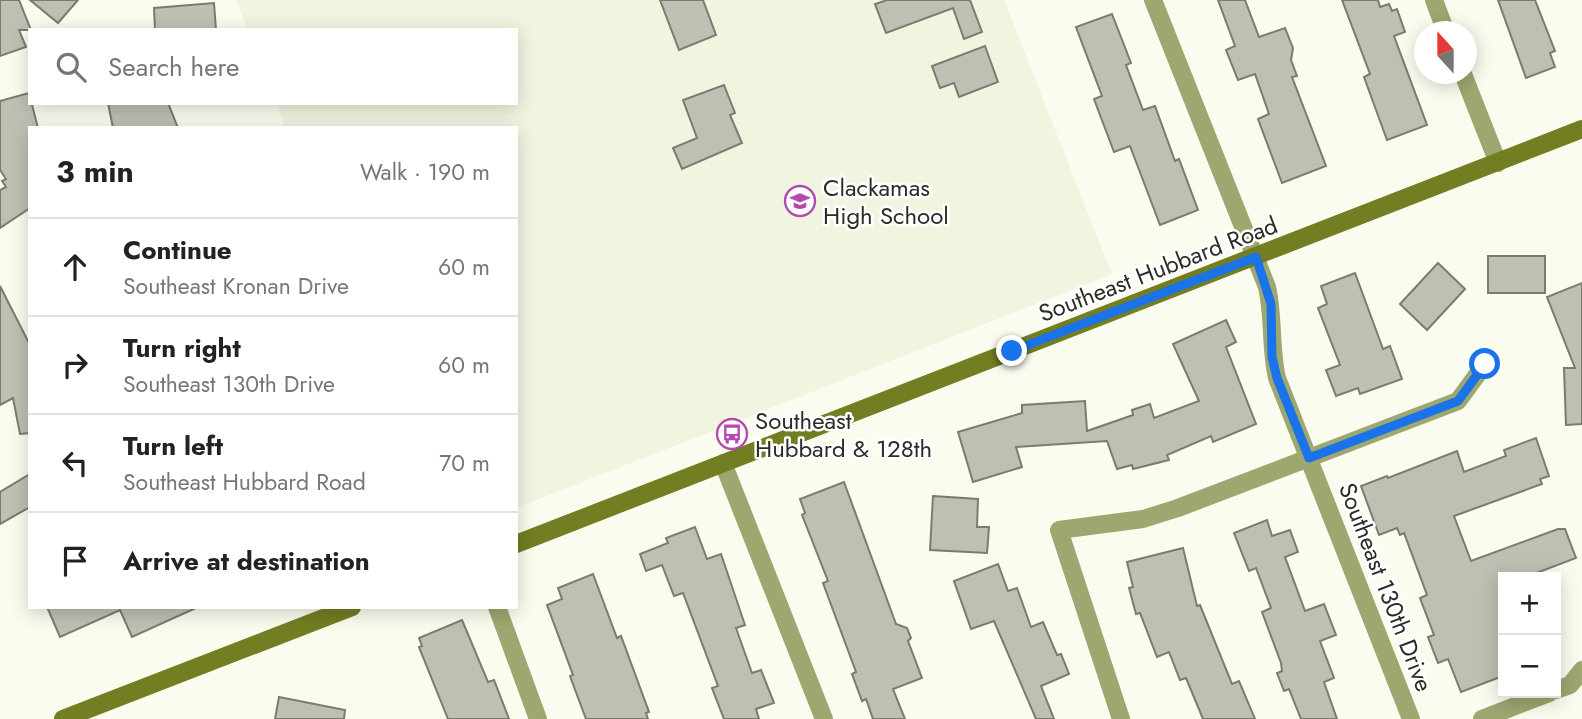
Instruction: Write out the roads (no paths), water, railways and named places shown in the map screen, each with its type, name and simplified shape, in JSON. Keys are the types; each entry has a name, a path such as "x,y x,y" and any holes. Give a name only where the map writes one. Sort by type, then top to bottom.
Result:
{"main road":[{"name":"Southeast Hubbard Road","path":"518,543 1582,129"},
{"path":"63,719 347,609"}],"street":[{"name":"Southeast 130th Drive","path":"1153,0 1256,257 1271,304 1272,357 1277,378 1411,719"},
{"path":"1434,0 1442,21"},
{"path":"1467,84 1499,163"},
{"path":"1121,719 1059,530 1143,519 1178,508 1458,401 1485,364"},
{"path":"723,463 824,719"},
{"path":"498,609 538,719"},
{"path":"1561,688 1570,685 1582,670"},
{"path":"1482,719 1536,698"}],"place":[{"name":"Clackamas High School","path":"800,201"},
{"name":"Southeast Hubbard & 128th","path":"732,434"}]}
